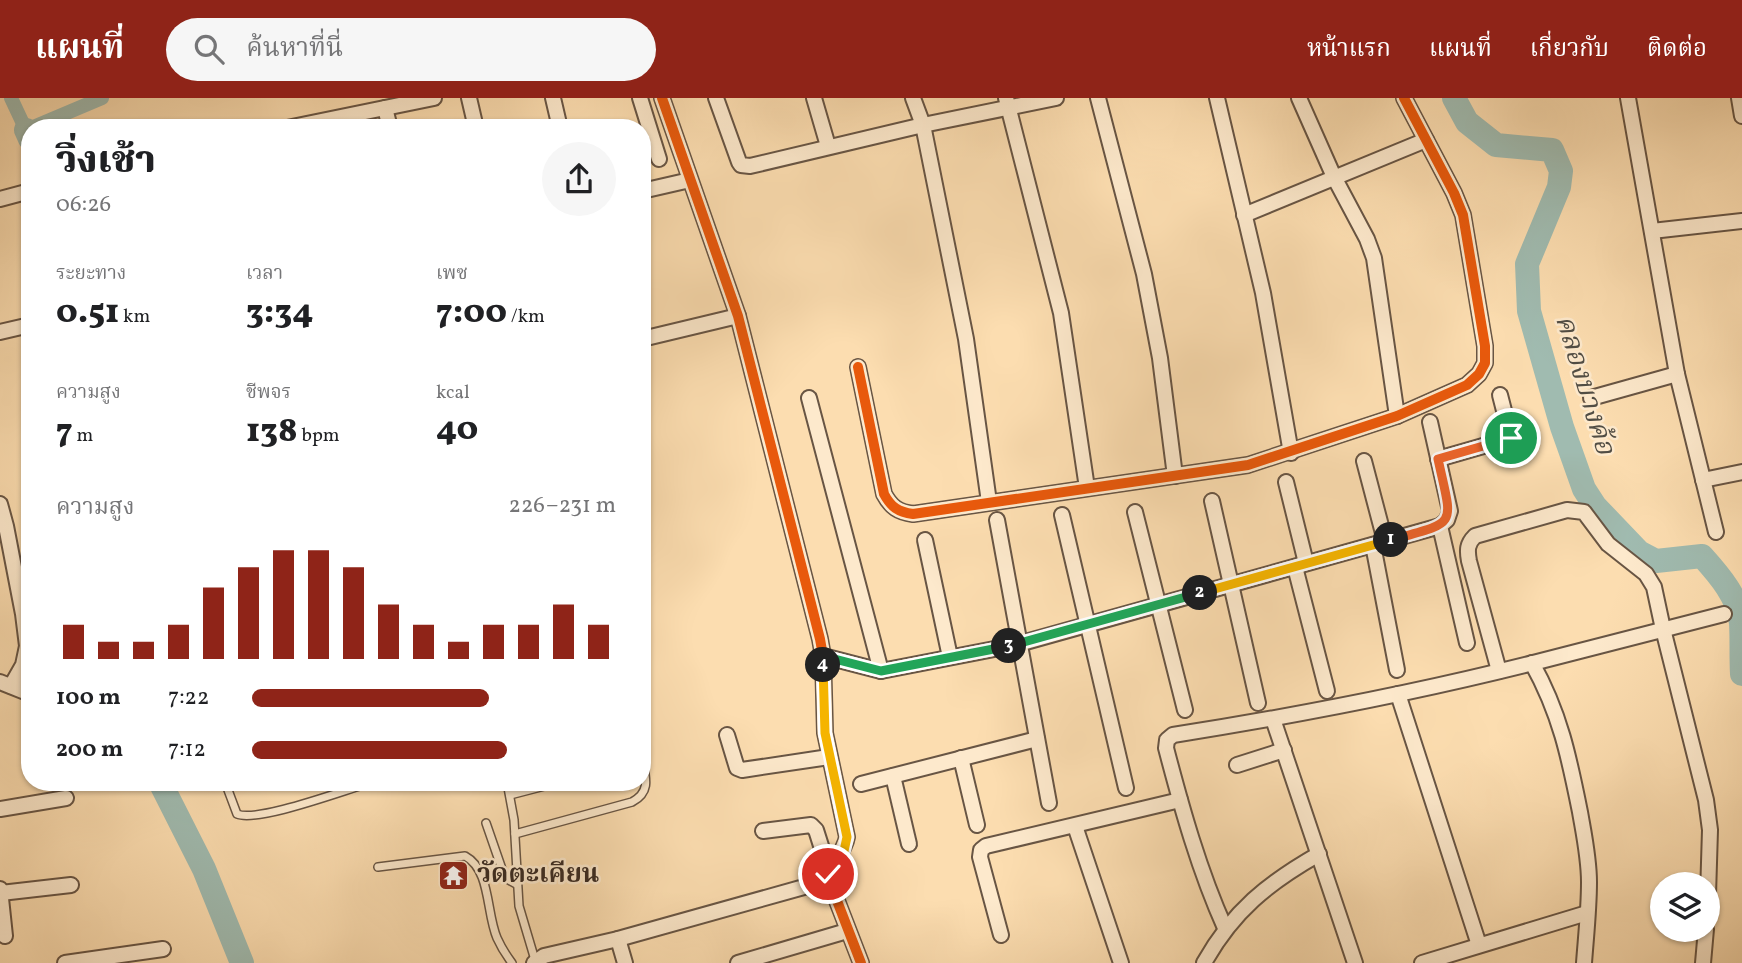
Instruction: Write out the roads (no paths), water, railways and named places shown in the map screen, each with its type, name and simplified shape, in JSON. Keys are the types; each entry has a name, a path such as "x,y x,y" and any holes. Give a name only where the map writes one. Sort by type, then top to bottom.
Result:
{"street":[{"path":"334,119 434,98"},
{"path":"469,98 474,119"},
{"path":"554,98 559,119"},
{"path":"640,98 647,119"},
{"path":"535,962 544,956 618,939 829,875 844,851 847,837 825,733 823,656 738,316 662,98"},
{"path":"716,98 741,165 750,166 1008,104 1056,98"},
{"path":"814,98 828,146"},
{"path":"913,98 923,125 966,339 989,502"},
{"path":"1098,98 1144,274 1160,358 1175,476"},
{"path":"1217,98 1265,305 1291,453"},
{"path":"1300,98 1334,177 1367,239 1374,258 1397,416"},
{"path":"858,367 884,494 889,505 900,512 912,514 1248,465 1397,416 1467,385 1479,374 1485,363 1485,346 1462,215 1454,193 1404,98"},
{"path":"1628,98 1677,374 1716,532"},
{"path":"1739,98 1742,116"},
{"path":"1008,104 1061,313 1087,488"},
{"path":"385,108 388,119"},
{"path":"651,133 659,159"},
{"path":"1244,215 1426,141"},
{"path":"651,189 690,180"},
{"path":"0,199 21,193"},
{"path":"1652,231 1742,221"},
{"path":"651,337 738,316"},
{"path":"0,332 21,327"},
{"path":"1591,398 1677,374"},
{"path":"1438,459 1511,438 1500,395"},
{"path":"809,398 881,671"},
{"path":"823,656 881,671 1019,644 1440,526 1447,520 1450,511 1430,422"},
{"path":"1364,461 1398,670"},
{"path":"1703,480 1742,472"},
{"path":"1286,482 1327,691"},
{"path":"1212,501 1258,703"},
{"path":"0,504 21,604"},
{"path":"1499,671 1469,561 1469,542 1475,536 1567,510 1584,512 1608,544 1646,574 1654,587 1706,800 1710,830 1709,872"},
{"path":"1135,512 1185,710"},
{"path":"1062,515 1126,788"},
{"path":"996,520 1049,803"},
{"path":"1440,526 1467,643"},
{"path":"925,540 950,657"},
{"path":"1225,928 1209,892 1180,800 1166,748 1167,740 1173,735 1273,719 1398,694 1724,614"},
{"path":"1532,663 1551,698 1570,763 1588,858 1584,963"},
{"path":"6,684 21,667"},
{"path":"1398,694 1479,945"},
{"path":"1273,719 1355,963"},
{"path":"727,735 732,758 737,768 742,770 829,757"},
{"path":"861,784 1037,739"},
{"path":"1237,765 1284,750"},
{"path":"961,758 977,825"},
{"path":"893,776 909,844"},
{"path":"0,809 66,798"},
{"path":"1001,935 980,857 981,850 986,846 1180,800"},
{"path":"763,831 811,825 816,831 847,931 861,963"},
{"path":"1075,826 1121,963"},
{"path":"1204,963 1225,928 1248,904 1287,873 1319,854"},
{"path":"5,936 0,891 71,885"},
{"path":"1422,963 1587,913"},
{"path":"738,963 847,931"},
{"path":"618,939 625,963"},
{"path":"1703,963 1705,942"},
{"path":"65,963 163,949"}],"lane":[{"path":"228,791 237,814 248,817 278,811 341,791"},
{"path":"509,791 515,834 519,906 535,962"},
{"path":"510,795 525,791"},
{"path":"515,834 632,802 641,797 644,791"},
{"path":"486,823 504,875 507,880 516,884"},
{"path":"378,867 465,856 471,859 477,864 496,937 512,963"}],"waterway":[{"path":"11,98 21,119"},
{"path":"52,119 102,98"},
{"name":"คลองบางค้อ","path":"1454,98 1467,122 1496,145 1552,150 1561,171 1559,187 1527,264 1529,311 1562,427 1584,489 1595,506 1639,552 1656,561 1702,556 1709,564 1727,587 1739,613 1742,674"},
{"path":"165,791 204,869 242,963"}],"place":[{"name":"วัดตะเคียน","path":"454,875"}]}
